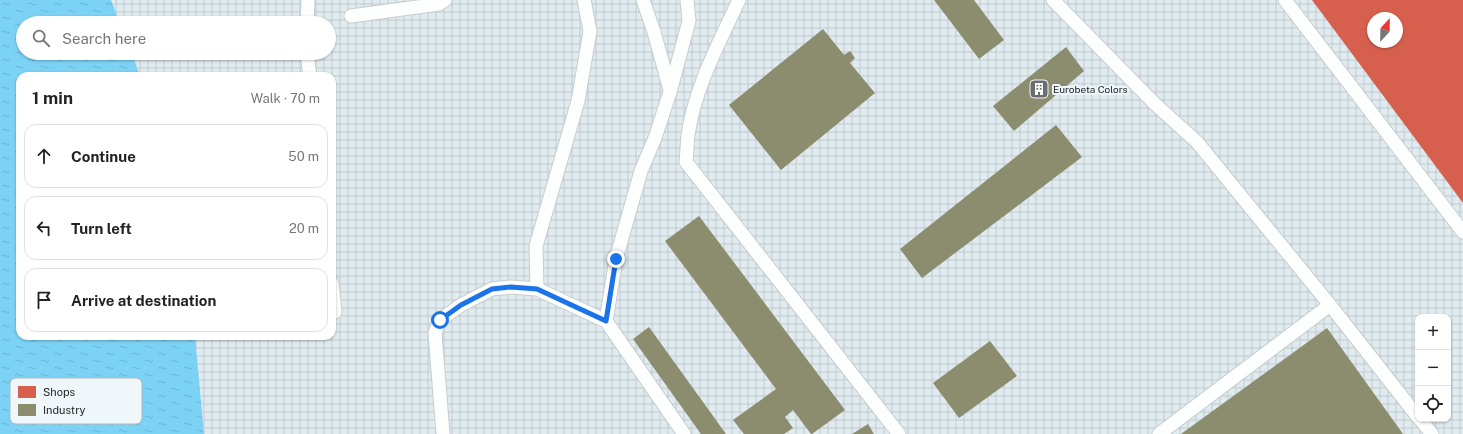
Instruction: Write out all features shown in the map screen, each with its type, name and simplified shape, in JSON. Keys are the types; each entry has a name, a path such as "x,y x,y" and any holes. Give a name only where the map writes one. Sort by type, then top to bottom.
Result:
{"lane":[{"path":"307,16 308,0"},
{"path":"351,16 439,4 445,0"},
{"path":"537,289 536,246 578,101 590,31 584,0"},
{"path":"643,0 654,32 670,92"},
{"path":"606,321 618,252 641,171 655,138 670,92 689,21 687,0"},
{"path":"739,0 715,52 698,96 688,134 686,162 899,434"},
{"path":"1053,0 1150,98 1197,142 1330,305 1415,413"},
{"path":"1285,0 1463,232"},
{"path":"308,60 309,72"},
{"path":"443,434 435,333 440,320 461,305 492,289 511,287 537,289 606,321 684,434"},
{"path":"1160,434 1330,305"},
{"path":"1422,422 1432,434"}],"shaded area":[{"path":"111,0 1463,0 1463,434 204,434 195,340 336,340 336,72 139,72 134,60 336,60 336,16 117,16"}],"water":[{"path":"0,0 111,0 117,16 16,16 16,60 134,60 139,72 16,72 16,340 195,340 204,434 0,434"}],"building: Shops":[{"path":"1312,0 1463,0 1463,203"}],"building: Industry":[{"path":"934,0 974,0 1004,40 979,59"},
{"path":"823,29 844,55 850,51 855,58 850,63 875,93 781,170 729,105"},
{"name":"Eurobeta Colors","path":"1066,47 1084,71 1014,131 993,106"},
{"path":"1056,125 1082,157 922,278 900,249"},
{"path":"699,216 845,410 812,434 793,410 785,417 793,428 784,434 744,434 733,420 776,389 665,241"},
{"path":"649,327 726,434 701,434 633,339"},
{"path":"1327,328 1403,434 1181,434"},
{"path":"990,341 1017,376 959,418 933,383"},
{"path":"868,424 874,434 852,434"}],"place":[{"name":"Eurobeta Colors","path":"1039,89"}],"route":[{"path":"440,320 461,305 492,289 511,287 537,289 606,321 616,259"}]}
